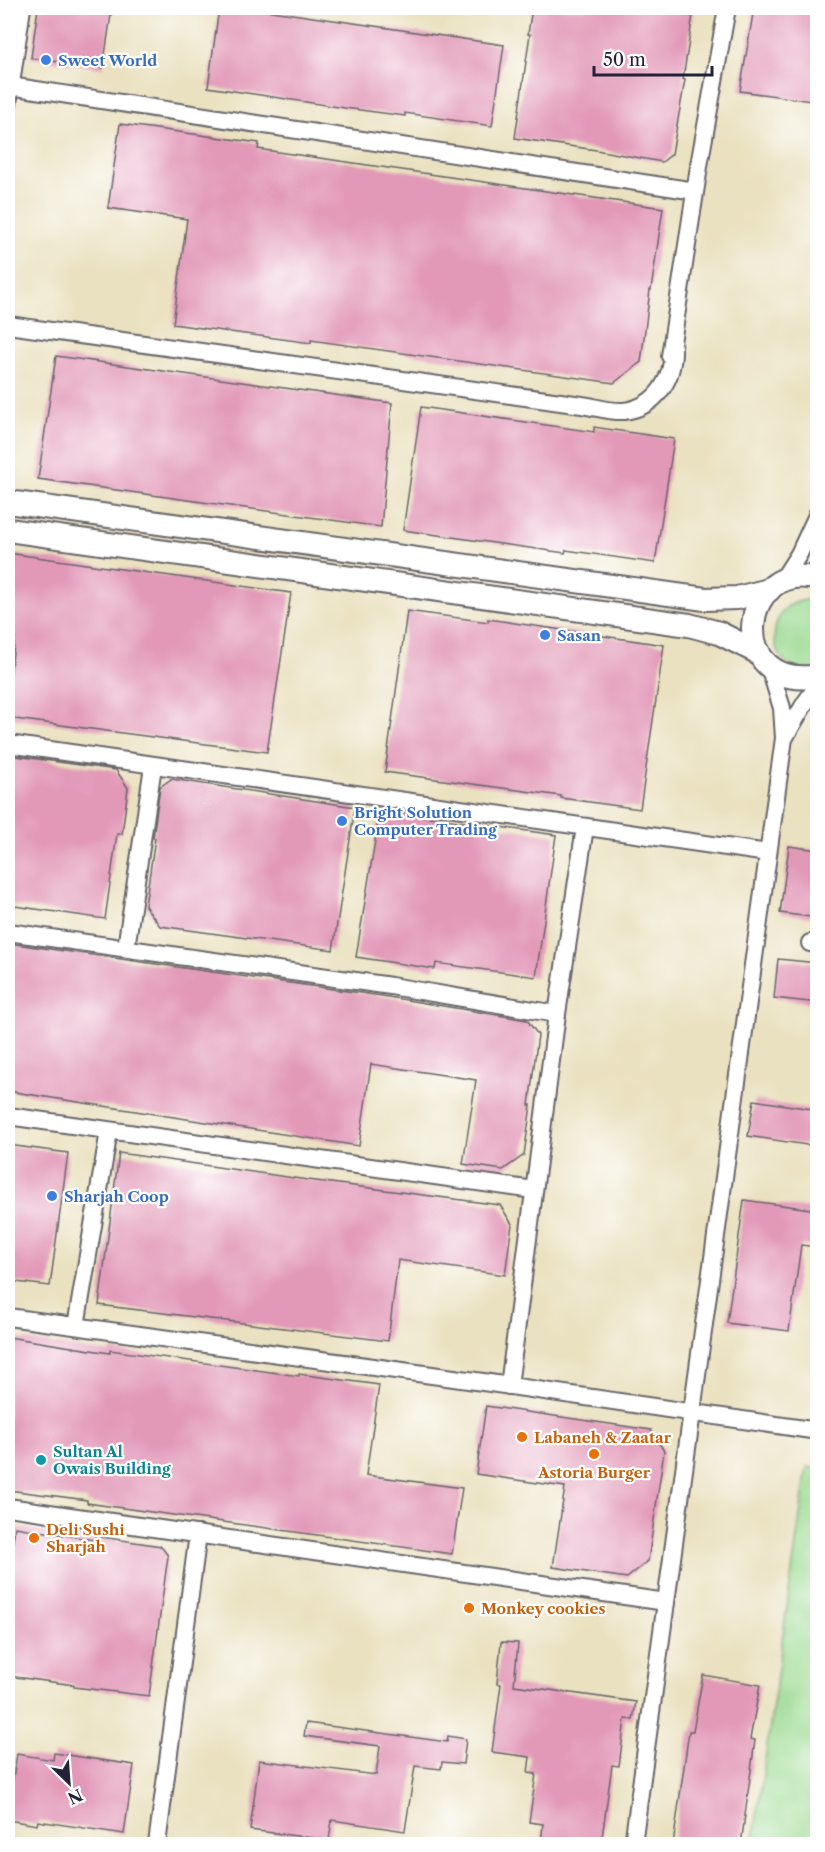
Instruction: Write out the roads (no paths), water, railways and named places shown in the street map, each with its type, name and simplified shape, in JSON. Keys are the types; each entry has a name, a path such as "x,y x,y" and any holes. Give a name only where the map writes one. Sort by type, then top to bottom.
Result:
{"main road":[{"path":"8,502 705,599 737,598 792,578 818,579"},
{"path":"8,530 689,625 719,633 764,659 780,673 792,677 818,676"},
{"path":"220,560 232,553 246,551 292,557 300,552 303,543"},
{"path":"764,659 754,642 753,620 761,599 775,586"}],"street":[{"path":"8,104 22,8"},
{"path":"8,325 596,407 619,404 641,394 650,387 664,369 673,347 724,12"},
{"path":"10,86 695,191"},
{"path":"775,586 799,554 818,513"},
{"path":"633,1845 784,738 782,708 764,659"},
{"path":"784,738 818,685"},
{"path":"8,744 768,853"},
{"path":"126,948 153,766"},
{"path":"509,1386 557,1014 585,827"},
{"path":"8,932 391,986 557,1014"},
{"path":"8,1116 534,1190"},
{"path":"76,1326 109,1131"},
{"path":"8,1317 818,1431"},
{"path":"8,1507 666,1602"},
{"path":"156,1843 198,1534"}],"place":[{"name":"Sweet World","path":"46,60"},
{"name":"Sasan","path":"545,635"},
{"name":"Bright Solution Computer Trading","path":"342,821"},
{"name":"Sharjah Coop","path":"52,1196"},
{"name":"Labaneh & Zaatar","path":"522,1437"},
{"name":"Astoria Burger","path":"594,1454"},
{"name":"Sultan Al Owais Building","path":"41,1460"},
{"name":"Deli Sushi Sharjah","path":"34,1538"},
{"name":"Monkey cookies","path":"469,1608"}]}
